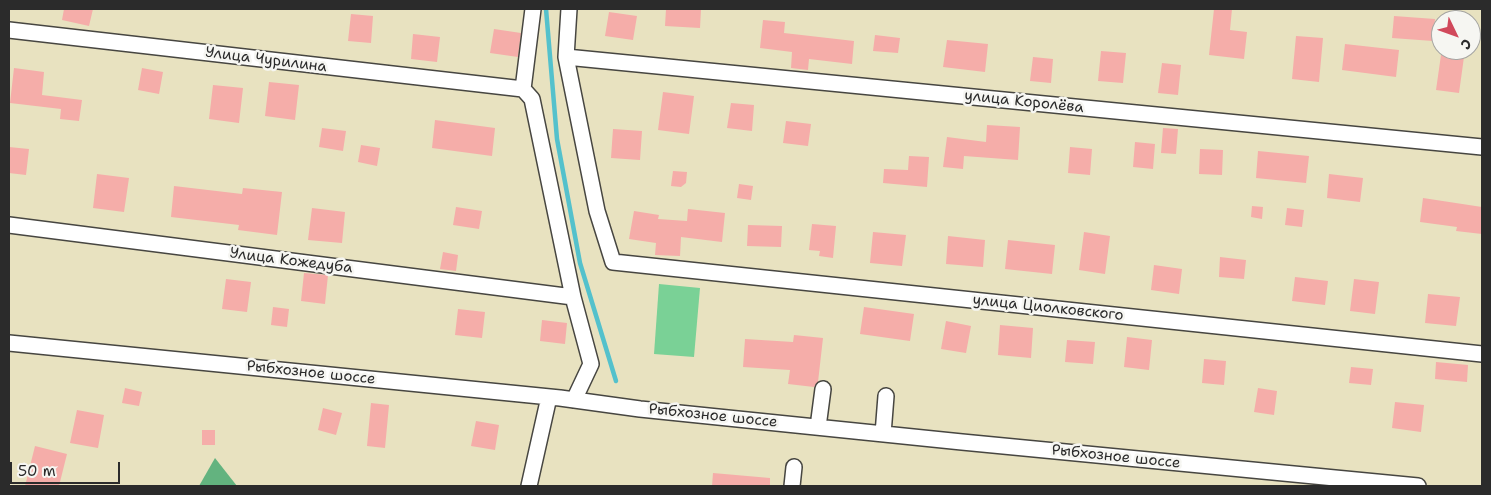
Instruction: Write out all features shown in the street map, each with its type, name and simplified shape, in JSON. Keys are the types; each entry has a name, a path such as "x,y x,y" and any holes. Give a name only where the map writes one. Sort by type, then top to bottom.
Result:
{"street":[{"path":"532,9 523,90 532,99 573,296 592,364 574,400"},
{"path":"566,57 569,9"},
{"name":"Улица Чурилина","path":"9,30 523,90"},
{"name":"улица Королёва","path":"566,57 1482,147"},
{"name":"улица Циолковского","path":"566,57 597,211 613,262 1482,354"},
{"name":"Улица Кожедуба","path":"9,225 573,296"},
{"name":"Рыбхозное шоссе","path":"9,343 550,397 1282,480 1418,486"},
{"path":"818,427 823,389"},
{"path":"883,434 886,396"},
{"path":"529,486 550,397"},
{"path":"792,486 794,467"}],"green space":[{"path":"659,284 700,288 694,357 654,354"},
{"path":"215,458 237,486 199,486"}],"building":[{"path":"64,9 93,9 89,26 62,20"},
{"path":"666,9 701,9 700,28 665,26"},
{"path":"1214,9 1232,9 1230,30 1247,32 1244,59 1209,55"},
{"path":"609,12 637,16 633,40 605,36"},
{"path":"351,14 373,16 371,43 348,41"},
{"path":"1394,16 1431,19 1431,41 1392,38"},
{"path":"763,20 785,22 784,33 854,41 852,64 809,59 808,70 791,68 792,52 760,48"},
{"path":"494,29 521,33 518,57 490,53"},
{"path":"413,34 440,37 437,62 411,59"},
{"path":"875,35 900,38 898,53 873,51"},
{"path":"1296,36 1323,38 1319,82 1292,79"},
{"path":"947,40 988,44 985,72 943,67"},
{"path":"1345,44 1399,50 1396,77 1342,70"},
{"path":"1101,51 1126,53 1123,83 1098,81"},
{"path":"1033,57 1053,59 1051,83 1030,81"},
{"path":"1440,60 1464,60 1459,93 1436,90"},
{"path":"1162,63 1181,65 1178,95 1158,93"},
{"path":"14,68 44,72 42,95 82,100 79,121 60,119 61,109 10,103"},
{"path":"142,68 163,72 159,94 138,90"},
{"path":"269,82 299,85 295,120 265,116"},
{"path":"213,85 243,88 239,123 209,119"},
{"path":"663,92 694,96 689,134 658,130"},
{"path":"731,103 754,105 752,131 727,128"},
{"path":"435,120 495,128 492,156 432,148"},
{"path":"786,121 811,124 808,146 783,143"},
{"path":"987,125 1020,127 1018,160 964,156 963,169 943,167 947,137 986,142"},
{"path":"322,128 346,131 343,151 319,147"},
{"path":"1163,128 1178,129 1176,154 1161,153"},
{"path":"613,129 642,131 640,160 611,158"},
{"path":"1135,142 1155,144 1153,169 1133,167"},
{"path":"361,145 380,148 377,166 358,162"},
{"path":"9,147 29,149 26,175 9,173"},
{"path":"1070,147 1092,149 1090,175 1068,173"},
{"path":"1200,149 1223,150 1222,175 1199,174"},
{"path":"1258,151 1309,156 1306,183 1256,178"},
{"path":"909,156 929,157 927,187 883,183 884,169 908,170"},
{"path":"673,171 687,172 686,183 681,187 671,186"},
{"path":"97,174 129,178 124,212 93,208"},
{"path":"1329,174 1363,178 1360,202 1327,198"},
{"path":"739,184 753,186 751,200 737,198"},
{"path":"174,186 242,194 243,188 282,192 277,235 238,230 239,225 171,217"},
{"path":"1423,198 1482,207 1482,234 1456,231 1457,227 1420,222"},
{"path":"1252,206 1263,207 1262,219 1251,217"},
{"path":"456,207 482,211 479,229 453,225"},
{"path":"312,208 345,212 342,243 308,240"},
{"path":"1287,208 1304,210 1302,227 1285,225"},
{"path":"688,209 725,213 722,242 681,237 680,256 655,255 656,243 629,239 634,211 659,215 658,219 687,221"},
{"path":"812,224 836,226 833,258 819,256 820,251 809,250"},
{"path":"748,225 782,226 781,247 747,246"},
{"path":"873,232 906,235 902,266 870,263"},
{"path":"1084,232 1110,236 1105,274 1079,270"},
{"path":"948,236 985,240 983,267 946,264"},
{"path":"1008,240 1055,245 1052,274 1005,269"},
{"path":"443,252 458,255 456,271 440,269"},
{"path":"1220,257 1246,260 1244,279 1219,277"},
{"path":"1154,265 1182,269 1179,294 1151,290"},
{"path":"304,273 328,275 325,304 301,301"},
{"path":"1295,277 1328,281 1325,305 1292,301"},
{"path":"226,279 251,282 247,312 222,309"},
{"path":"1354,279 1379,282 1375,314 1350,311"},
{"path":"1428,294 1460,297 1456,326 1425,323"},
{"path":"273,307 289,309 287,327 271,325"},
{"path":"864,307 914,314 910,341 860,334"},
{"path":"458,309 485,312 482,338 455,335"},
{"path":"542,320 567,323 565,344 540,341"},
{"path":"946,321 971,326 966,353 941,349"},
{"path":"1000,325 1033,328 1031,358 998,355"},
{"path":"794,335 823,338 818,382 814,387 788,384 790,370 743,367 745,339 793,342"},
{"path":"1127,337 1152,340 1149,370 1124,367"},
{"path":"1067,340 1095,342 1093,364 1065,362"},
{"path":"1204,359 1226,361 1224,385 1202,383"},
{"path":"1436,362 1468,365 1467,382 1435,379"},
{"path":"1351,367 1373,369 1371,385 1349,383"},
{"path":"125,388 142,392 139,406 122,403"},
{"path":"1258,388 1277,391 1274,415 1254,412"},
{"path":"1395,402 1424,405 1421,432 1392,428"},
{"path":"371,403 389,405 385,448 367,446"},
{"path":"323,408 342,413 336,435 318,430"},
{"path":"77,410 104,415 98,448 70,443"},
{"path":"476,421 499,425 495,450 471,446"},
{"path":"202,430 215,430 215,445 202,445"},
{"path":"35,446 67,454 59,486 25,486"},
{"path":"713,473 770,478 770,486 712,486"}],"waterway":[{"path":"546,9 557,139 580,263 616,381"}]}
